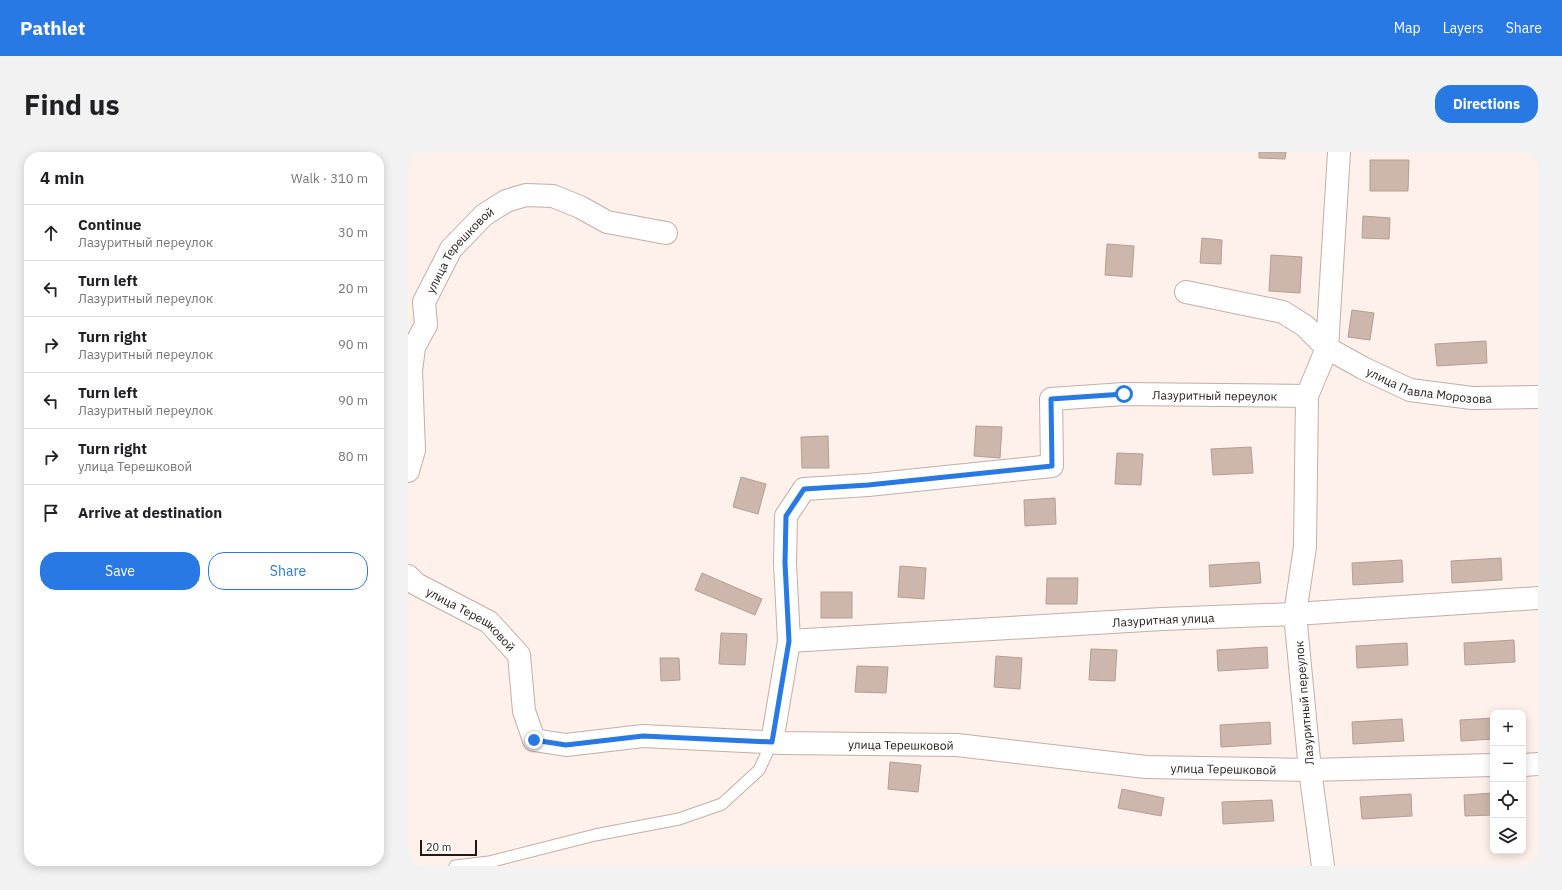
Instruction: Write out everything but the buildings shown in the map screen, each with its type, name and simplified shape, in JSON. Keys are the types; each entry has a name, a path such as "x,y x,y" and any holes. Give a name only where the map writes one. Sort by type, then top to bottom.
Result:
{"street":[{"name":"Лазуритный переулок","path":"1323,866 1310,770 1296,614 1305,547 1307,396 1327,348 1339,152"},
{"name":"улица Терешковой","path":"408,471 414,450 411,371 414,348 426,325 424,302 451,249 484,215 506,201 526,195 553,196 580,207 607,222 666,233"},
{"name":"улица Павла Морозова","path":"1186,292 1283,312 1305,326 1327,348 1363,368 1410,390 1472,398 1538,397"},
{"name":"Лазуритный переулок","path":"772,742 789,641 785,563 786,516 804,489 868,485 1052,466 1051,399 1124,394 1307,396"},
{"name":"улица Терешковой","path":"408,576 416,584 489,622 519,655 524,710 534,740 566,745 643,736 772,742 957,745 1146,767 1310,770 1490,766"},
{"name":"Лазуритная улица","path":"789,641 1154,620 1296,614 1538,598"},
{"path":"1526,765 1538,764"}],"lane":[{"path":"455,866 489,862 595,835 680,819 722,804 759,770 772,742"}],"route":[{"path":"534,740 566,745 643,736 772,742 789,641 785,563 786,516 804,489 868,485 1052,466 1051,399 1124,394"}]}
